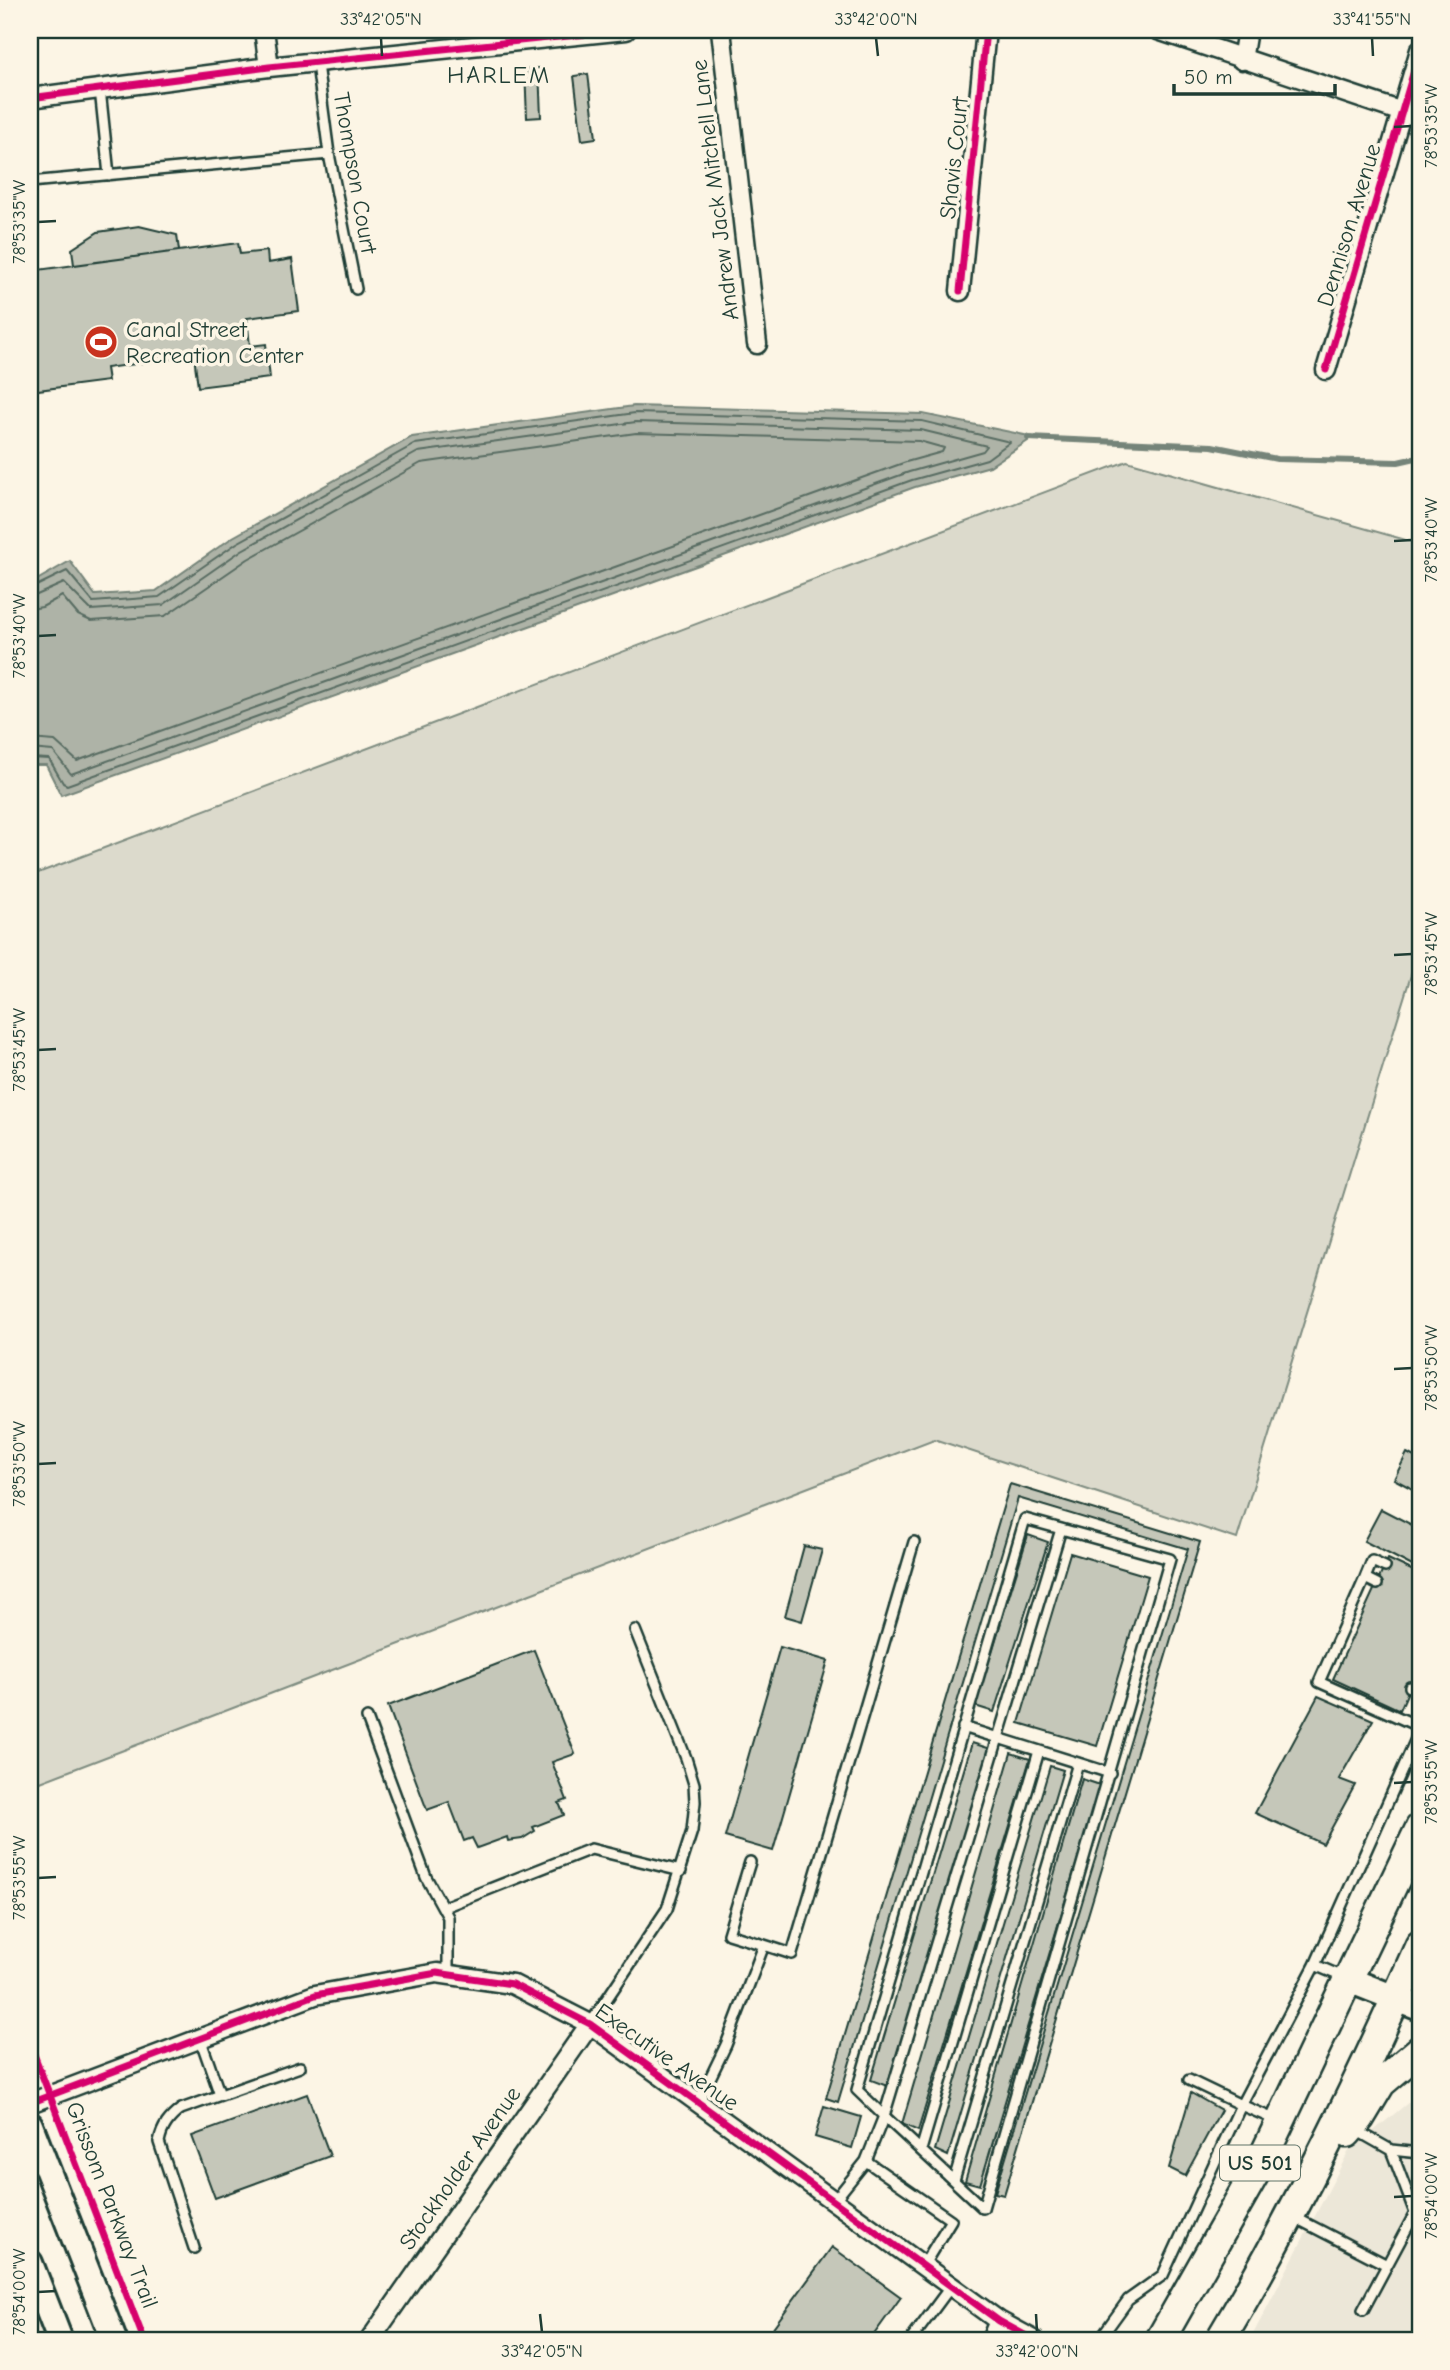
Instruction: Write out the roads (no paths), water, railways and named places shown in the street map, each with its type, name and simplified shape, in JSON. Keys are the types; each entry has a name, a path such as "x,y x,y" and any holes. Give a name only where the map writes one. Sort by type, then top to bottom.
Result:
{"main road":[{"name":"US 501","path":"1160,2340 1204,2266 1280,2122 1420,1828"},
{"name":"US 501","path":"1220,2340 1408,2004 1420,1944"},
{"path":"1349,1980 1408,2004"},
{"path":"1327,2146 1341,2140 1352,2128 1381,2083 1420,2050"},
{"path":"30,2125 114,2340"},
{"path":"30,2263 60,2340"}],"street":[{"path":"264,30 269,67"},
{"path":"30,98 269,67 626,30"},
{"name":"Andrew Jack Mitchell Lane","path":"721,30 757,344"},
{"name":"Shavis Court","path":"960,290 986,30"},
{"path":"1158,30 1420,118"},
{"path":"1242,60 1247,30"},
{"name":"Dennison Avenue","path":"1326,370 1420,50"},
{"name":"Executive Avenue","path":"30,2103 315,1995 436,1973 512,1984 590,2024 999,2321 1034,2340"},
{"name":"Stockholder Avenue","path":"370,2340 590,2024"},
{"path":"991,2340 999,2321"}],"lane":[{"name":"Thompson Court","path":"317,64 329,154 356,289"},
{"path":"100,89 109,174"},
{"path":"30,182 329,154"},
{"path":"1025,1518 1060,1529 1170,1559 983,2208 857,2090 1025,1518"},
{"path":"834,2201 866,2161 884,2116 1060,1529"},
{"path":"750,1862 728,1934 793,1954 914,1542"},
{"path":"1100,2340 1128,2300 1163,2275 1241,2105 1315,1965 1416,1750 1420,1728 1320,1682 1372,1561 1385,1567"},
{"path":"1365,1578 1377,1584"},
{"path":"590,2024 667,1909 692,1831 694,1784 635,1630"},
{"path":"1334,1648 1345,1654"},
{"path":"1410,1687 1420,1692"},
{"path":"367,1718 426,1877 448,1917 448,1974"},
{"path":"964,1727 1110,1773"},
{"path":"921,2150 1039,1751"},
{"path":"954,2180 1078,1763"},
{"path":"444,1907 591,1849 681,1871"},
{"path":"698,2103 726,2045 764,1945"},
{"path":"1315,1965 1349,1980"},
{"path":"200,2038 220,2095"},
{"path":"194,2248 159,2142 170,2117 181,2109 300,2067"},
{"path":"1189,2080 1280,2122"},
{"path":"1352,2128 1391,2150 1420,2153"},
{"path":"1363,2310 1415,2213 1391,2150"},
{"path":"866,2161 951,2220 923,2266"},
{"path":"1290,2215 1387,2265"},
{"path":"911,2340 950,2286"}],"water":[{"path":"634,406 923,414 1034,437 990,466 915,487 61,795 46,765 30,765 30,584 70,561 95,595 156,591 233,537 412,437"}],"waterway":[{"path":"1028,438 1212,446 1277,459 1398,462 1420,457"}],"place":[{"name":"Canal Street Recreation Center","path":"101,342"}],"district":[{"name":"HARLEM","path":"499,75"}]}
